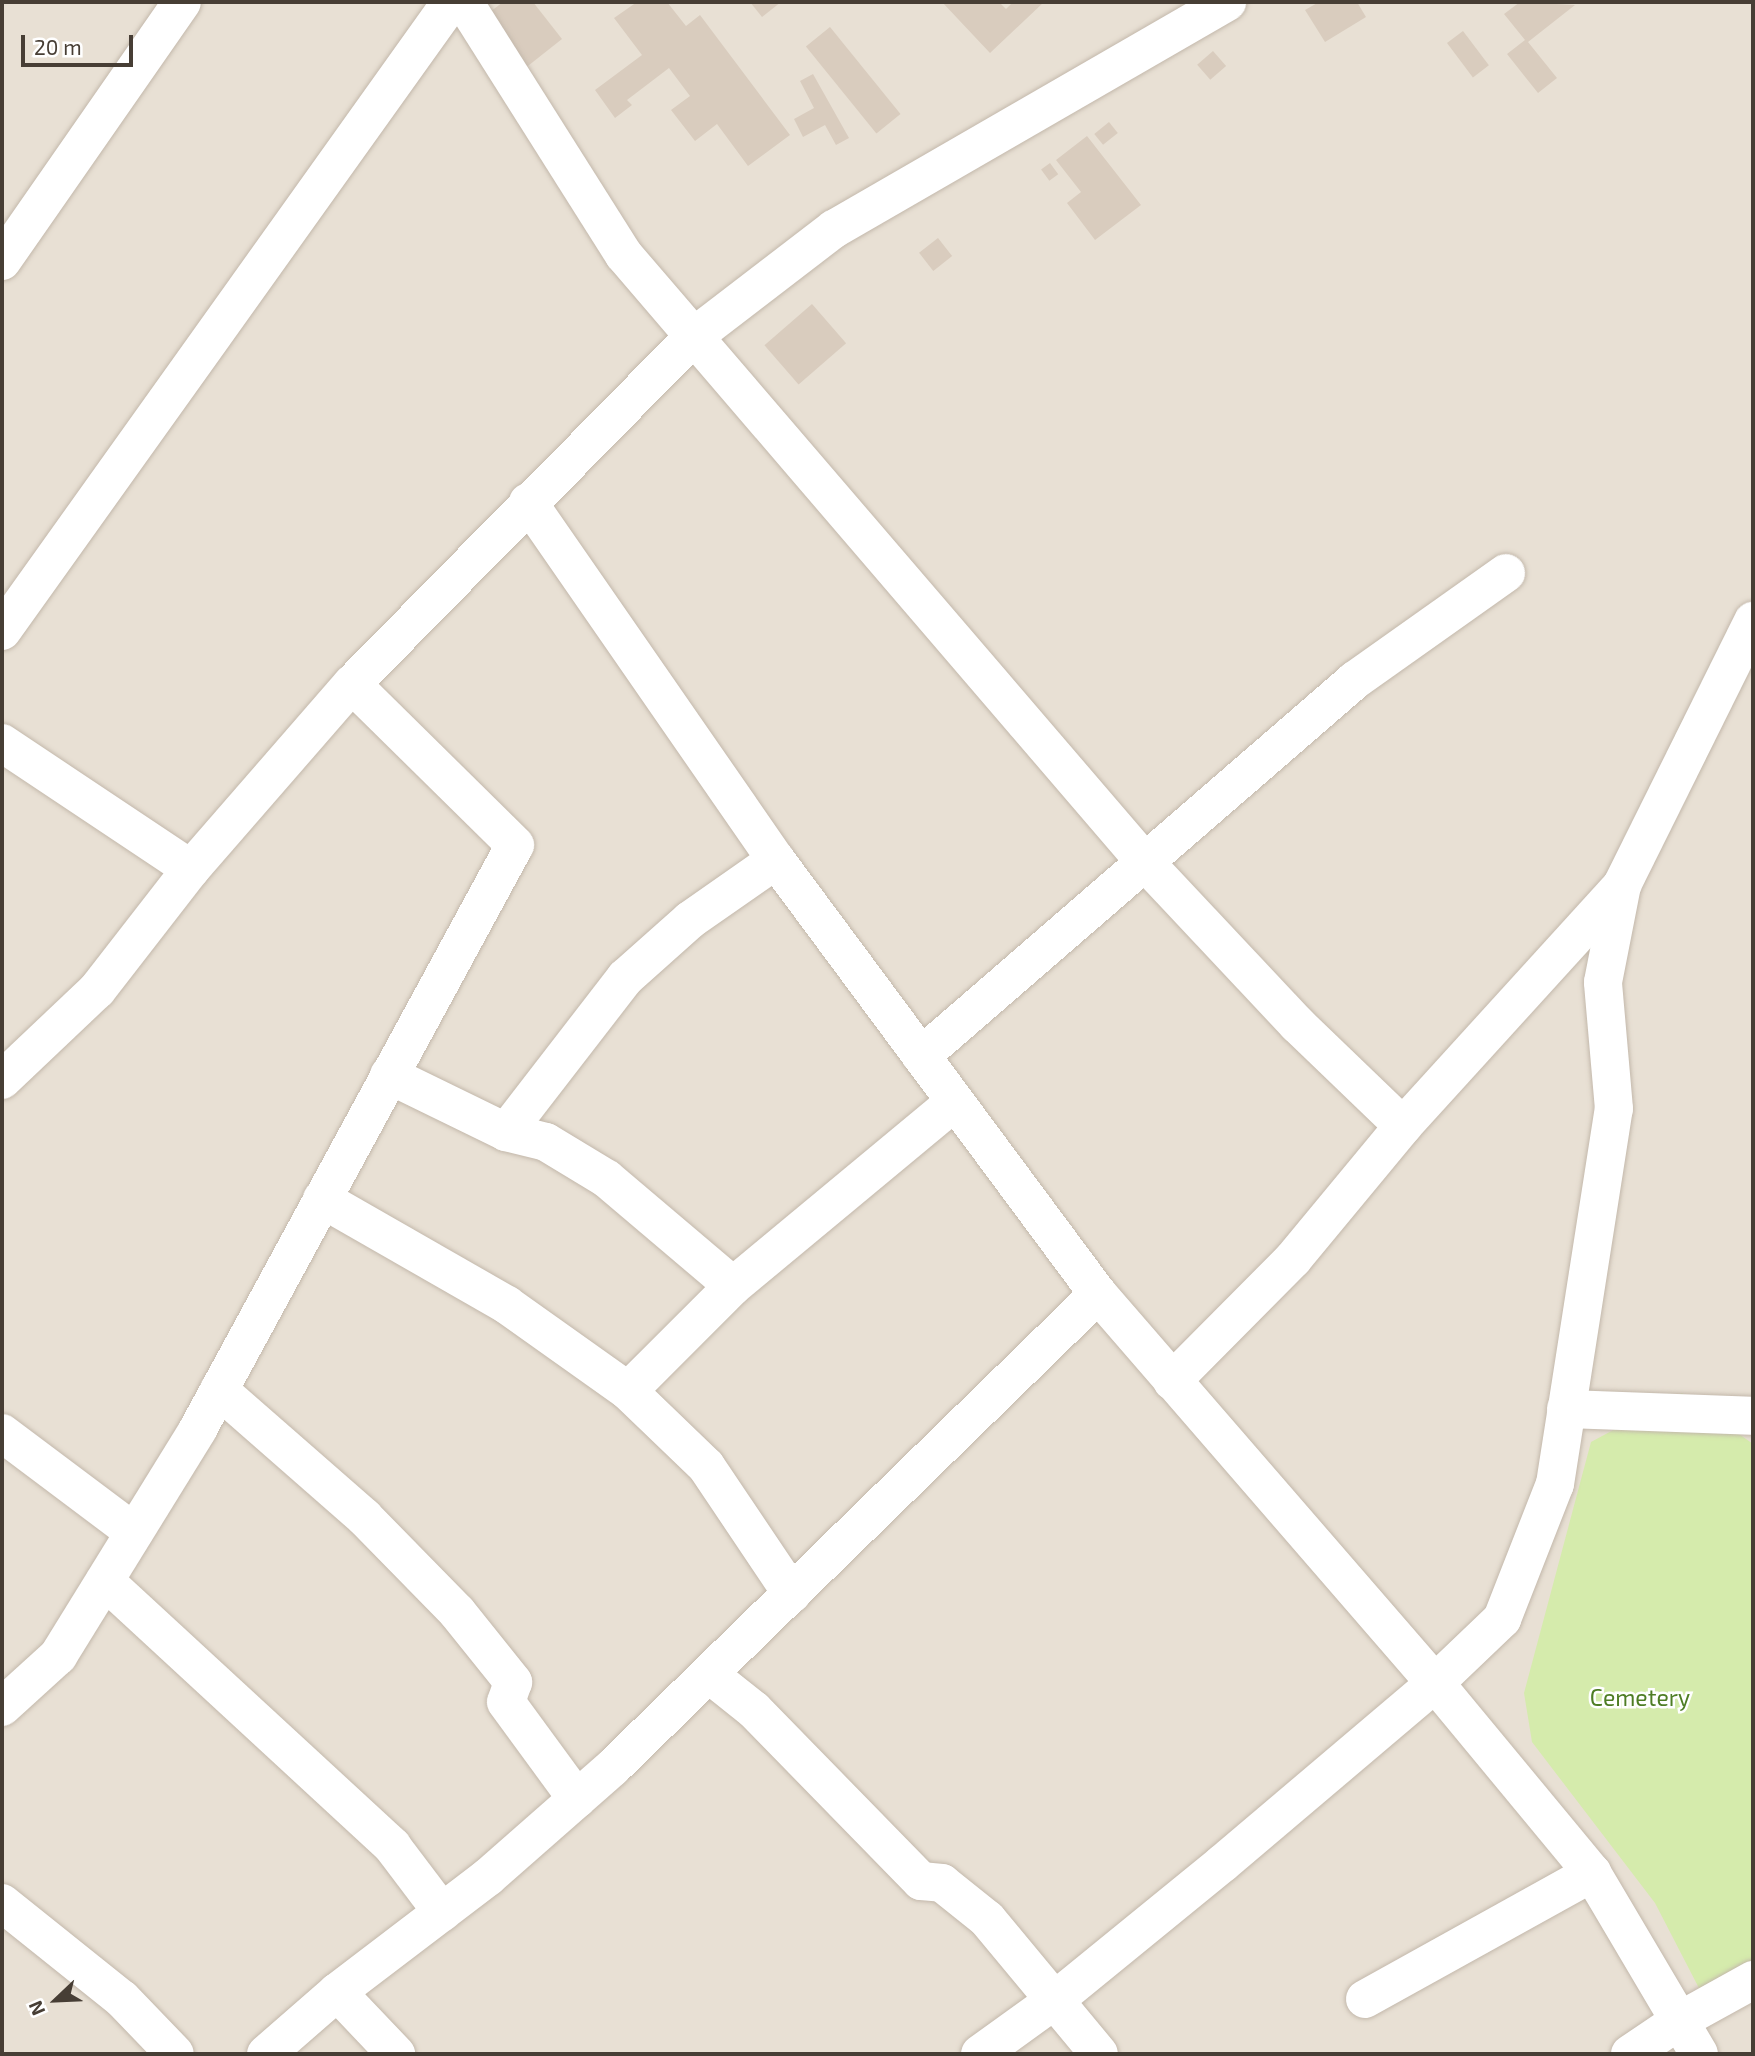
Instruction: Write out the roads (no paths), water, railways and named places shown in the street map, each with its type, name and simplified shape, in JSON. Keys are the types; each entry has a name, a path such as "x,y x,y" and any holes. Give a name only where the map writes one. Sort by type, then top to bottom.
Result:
{"street":[{"path":"2,261 182,2"},
{"path":"2,631 451,2"},
{"path":"464,2 624,255 1144,861 1297,1024 1404,1126"},
{"path":"2,1080 97,990 191,869 352,684 693,337 834,229 1227,2"},
{"path":"528,502 776,860 1098,1294 1435,1683 1592,1872 1699,2054"},
{"path":"921,1056 1355,680 1506,573"},
{"path":"980,2054 1055,2000 1435,1683 1502,1619 1555,1484 1614,1109 1603,982 1622,885 1753,621"},
{"path":"2,1707 58,1656 219,1390 515,845 352,684"},
{"path":"2,743 191,869"},
{"path":"506,1132 625,978 690,920 776,860"},
{"path":"1172,1381 1293,1259 1404,1126 1622,885"},
{"path":"389,1075 506,1132 546,1142 607,1179 733,1286"},
{"path":"628,1391 733,1286 955,1102"},
{"path":"322,1199 507,1305 628,1391 706,1466 792,1594"},
{"path":"266,2054 337,1992 442,1912 577,1799 710,1675 1098,1294"},
{"path":"219,1390 364,1517 457,1612 513,1682 506,1702 577,1799"},
{"path":"1566,1409 1753,1416"},
{"path":"2,1433 134,1532"},
{"path":"105,1580 392,1846 442,1912"},
{"path":"710,1675 754,1710 921,1881 942,1883 987,1919 1099,2054"},
{"path":"1366,1998 1592,1872"},
{"path":"2,1903 122,1999 175,2054"},
{"path":"1630,2054 1679,2021 1753,1980"},
{"path":"337,1992 396,2054"}],"park label":[{"name":"Cemetery","path":"1640,1697"}]}
